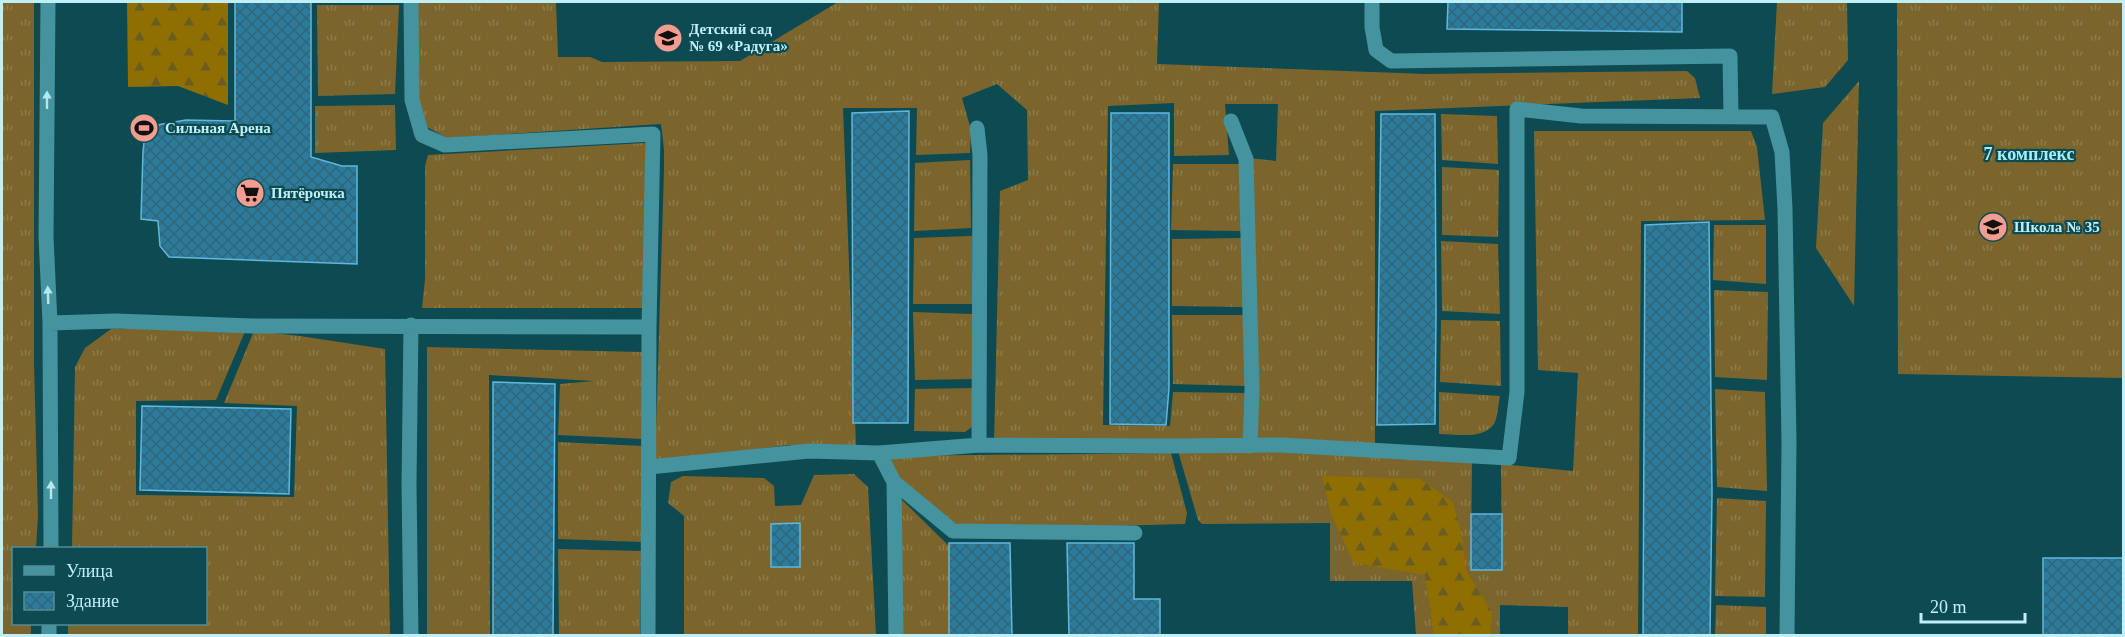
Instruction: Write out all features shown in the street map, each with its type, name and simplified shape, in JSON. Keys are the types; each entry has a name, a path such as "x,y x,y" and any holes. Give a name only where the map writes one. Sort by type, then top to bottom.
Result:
{"street":[{"path":"48,2 46,237 50,323 51,547"},
{"path":"411,2 412,100 422,135 445,145 652,134 648,636"},
{"path":"1372,2 1372,27 1376,50 1391,61 1730,56 1731,116"},
{"path":"649,467 809,451 879,453 979,446 1281,445 1509,458 1517,392 1517,109 1581,116 1772,117 1782,152 1789,431 1786,636"},
{"path":"1231,121 1246,159 1252,390 1251,446"},
{"path":"977,128 980,155 981,222 979,446"},
{"path":"50,323 116,321 252,326 649,327"},
{"path":"411,326 409,483 411,636"},
{"path":"879,453 894,482 953,531 1135,533"},
{"path":"894,482 896,636"}],"green space":[{"path":"2,2 34,2 34,362 38,516 36,547 12,547 12,625 31,625 31,636 2,635"},
{"path":"127,2 228,2 228,105 178,86 128,87"},
{"path":"416,2 556,2 558,57 590,57 602,62 740,61 838,2 1159,2 1157,64 1426,74 1687,71 1695,78 1700,98 1375,111 1375,445 1255,442 1249,158 1276,161 1278,104 1225,104 1229,155 1174,156 1174,103 1108,106 1103,425 1170,426 1173,392 1247,393 1247,443 994,442 1000,191 1028,180 1027,110 997,84 962,98 971,130 970,153 916,155 917,108 843,108 856,445 816,447 788,445 655,463 664,171 661,124 447,138 425,126 418,98"},
{"path":"1777,2 1847,2 1848,60 1825,87 1772,94"},
{"path":"1897,2 2123,2 2123,378 1898,374"},
{"path":"317,5 399,5 395,94 318,96"},
{"path":"1859,81 1854,306 1816,248 1823,123"},
{"path":"395,105 396,150 315,153 315,106"},
{"path":"1441,114 1497,116 1498,164 1442,160"},
{"path":"1534,131 1751,131 1757,147 1765,220 1641,221 1638,635 1568,635 1568,607 1500,605 1500,635 1416,635 1412,581 1330,581 1330,523 1202,524 1198,520 1178,451 1296,452 1472,460 1471,570 1502,570 1501,464 1573,471 1578,373 1538,370"},
{"path":"645,143 647,185 642,308 422,308 425,279 425,166 428,155"},
{"path":"970,160 971,228 914,231 915,163"},
{"path":"1173,164 1239,164 1241,231 1171,230"},
{"path":"1442,167 1499,170 1498,237 1442,235"},
{"path":"1714,225 1766,225 1766,284 1713,280"},
{"path":"972,236 972,304 913,304 914,238"},
{"path":"1242,238 1244,307 1172,306 1172,239"},
{"path":"1441,241 1498,244 1500,314 1442,311"},
{"path":"1714,290 1768,292 1767,380 1715,377"},
{"path":"913,312 972,314 973,379 915,380"},
{"path":"1172,315 1245,315 1246,386 1173,384"},
{"path":"1441,320 1500,321 1501,386 1440,382"},
{"path":"111,329 246,329 216,400 136,401 136,495 294,497 297,406 224,403 254,331 385,349 390,635 68,636 68,625 207,625 207,547 72,547 75,367 85,348"},
{"path":"427,347 642,352 643,439 558,435 560,384 594,381 489,375 490,635 427,636"},
{"path":"975,388 972,427 965,432 914,431 915,389"},
{"path":"1715,389 1765,392 1767,491 1717,487"},
{"path":"1439,392 1500,396 1494,424 1489,429 1476,434 1439,434"},
{"path":"558,442 643,446 643,542 558,539"},
{"path":"1171,453 1187,513 1185,524 964,530 897,479 886,456"},
{"path":"854,474 868,487 876,635 684,635 684,516 668,503 671,482 683,476 764,478 774,486 775,506 801,505 814,475"},
{"path":"1322,476 1420,479 1453,502 1461,532 1466,571 1492,612 1490,635 1434,635 1425,575 1354,563 1331,514"},
{"path":"899,497 949,546 949,635 901,635"},
{"path":"1717,498 1766,501 1765,597 1715,596"},
{"path":"558,549 641,551 640,635 559,635"},
{"path":"1716,605 1766,607 1766,635 1715,635"}],"building":[{"name":"Пятёрочка","path":"235,2 311,2 311,157 342,166 357,166 357,264 169,257 160,246 158,221 141,219 146,127 186,120 235,121"},
{"path":"1448,2 1682,2 1682,32 1447,29"},
{"path":"909,111 908,423 853,423 852,113"},
{"path":"1111,113 1169,113 1169,388 1166,425 1110,424"},
{"path":"1381,114 1435,114 1435,424 1377,425"},
{"path":"1709,222 1712,493 1710,636 1643,636 1645,225"},
{"path":"493,382 555,384 553,636 493,636"},
{"path":"142,406 291,409 289,494 140,490"},
{"path":"1471,514 1502,514 1502,570 1471,570"},
{"path":"800,523 800,567 771,567 771,524"},
{"path":"949,543 1010,543 1012,636 949,636"},
{"path":"1067,543 1134,543 1134,599 1160,599 1160,636 1069,636"},
{"path":"2043,558 2124,558 2124,636 2043,636"}],"place":[{"name":"Детский сад № 69 «Радуга»","path":"668,38"},
{"name":"Сильная Арена","path":"144,128"},
{"name":"Пятёрочка","path":"250,193"},
{"name":"Школа № 35","path":"1993,227"}],"district":[{"name":"7 комплекс","path":"2029,154"}]}
